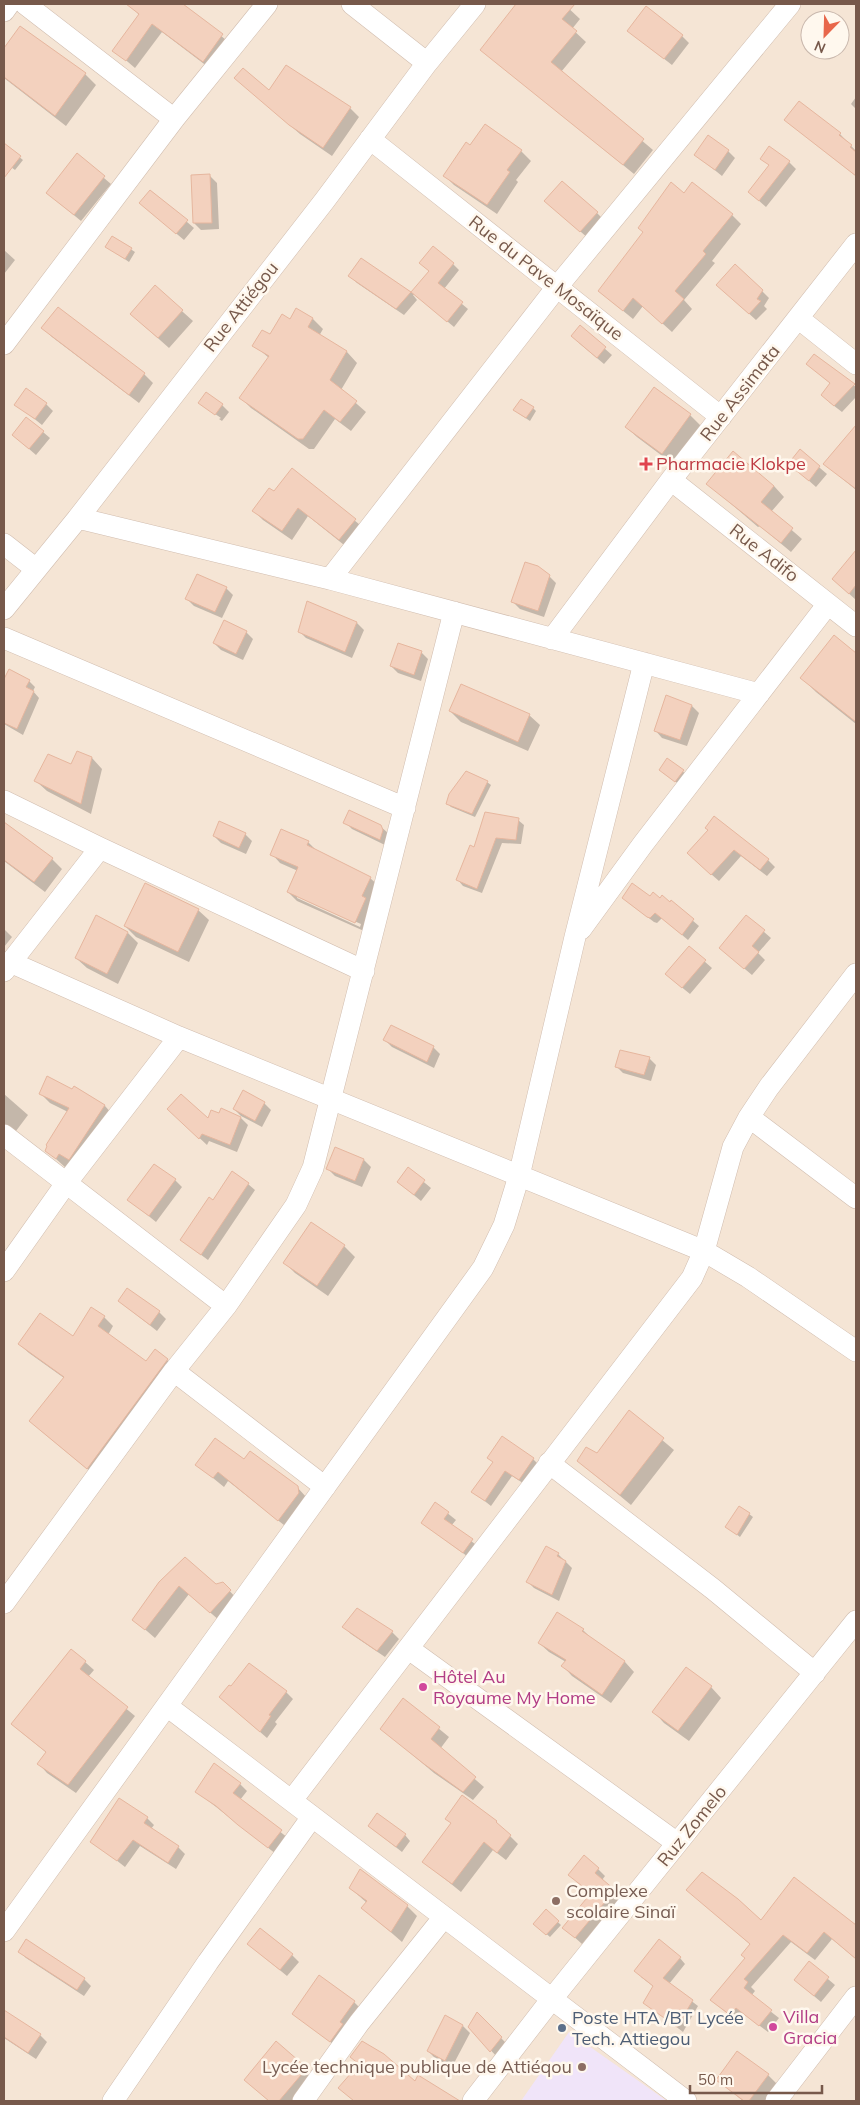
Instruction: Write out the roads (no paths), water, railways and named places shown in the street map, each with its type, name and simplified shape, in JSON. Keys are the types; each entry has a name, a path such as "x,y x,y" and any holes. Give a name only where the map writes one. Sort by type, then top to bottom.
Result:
{"street":[{"path":"4,11 9,4"},
{"path":"25,4 174,119"},
{"path":"4,344 174,119 267,4"},
{"path":"352,4 428,63"},
{"name":"Rue Attiégou","path":"4,608 78,518 475,4"},
{"path":"330,579 557,287 790,4"},
{"name":"Rue du Pave Mosaïque","path":"370,139 720,417"},
{"name":"Rue Assimata","path":"552,639 671,480 856,244"},
{"path":"798,318 856,364"},
{"name":"Rue Adifo","path":"671,480 856,626"},
{"path":"78,518 330,579 759,694"},
{"path":"4,544 36,569"},
{"path":"575,937 828,604"},
{"path":"4,1603 174,1371 226,1306 296,1205 313,1168 454,612"},
{"path":"4,638 405,808"},
{"path":"4,1931 483,1268 504,1225 519,1176 575,937 644,663"},
{"path":"4,802 364,971"},
{"path":"100,848 7,967 704,1251 748,1277 856,1351"},
{"path":"292,1800 692,1278 704,1251 733,1147 749,1117 769,1087 856,974"},
{"path":"4,1271 67,1182 179,1037"},
{"path":"749,1117 856,1198"},
{"path":"4,1135 226,1306"},
{"path":"174,1371 325,1487"},
{"path":"549,1463 713,1589 815,1673"},
{"name":"Ruz Zomelo","path":"473,2101 856,1621"},
{"path":"409,1649 678,1843"},
{"path":"167,1706 686,2101"},
{"path":"113,2101 208,1962 312,1816"},
{"path":"303,2101 359,2023 444,1917"},
{"path":"776,2101 856,1996"}],"place":[{"name":"Pharmacie Klokpe","path":"646,464"},
{"name":"Hôtel Au Royaume My Home","path":"423,1687"},
{"name":"Complexe scolaire Sinaï","path":"556,1901"},
{"name":"Villa Gracia","path":"773,2027"},
{"name":"Poste HTA /BT Lycée Tech. Attiegou","path":"562,2028"},
{"name":"Lycée technique publique de Attiéqou","path":"582,2067"}]}
